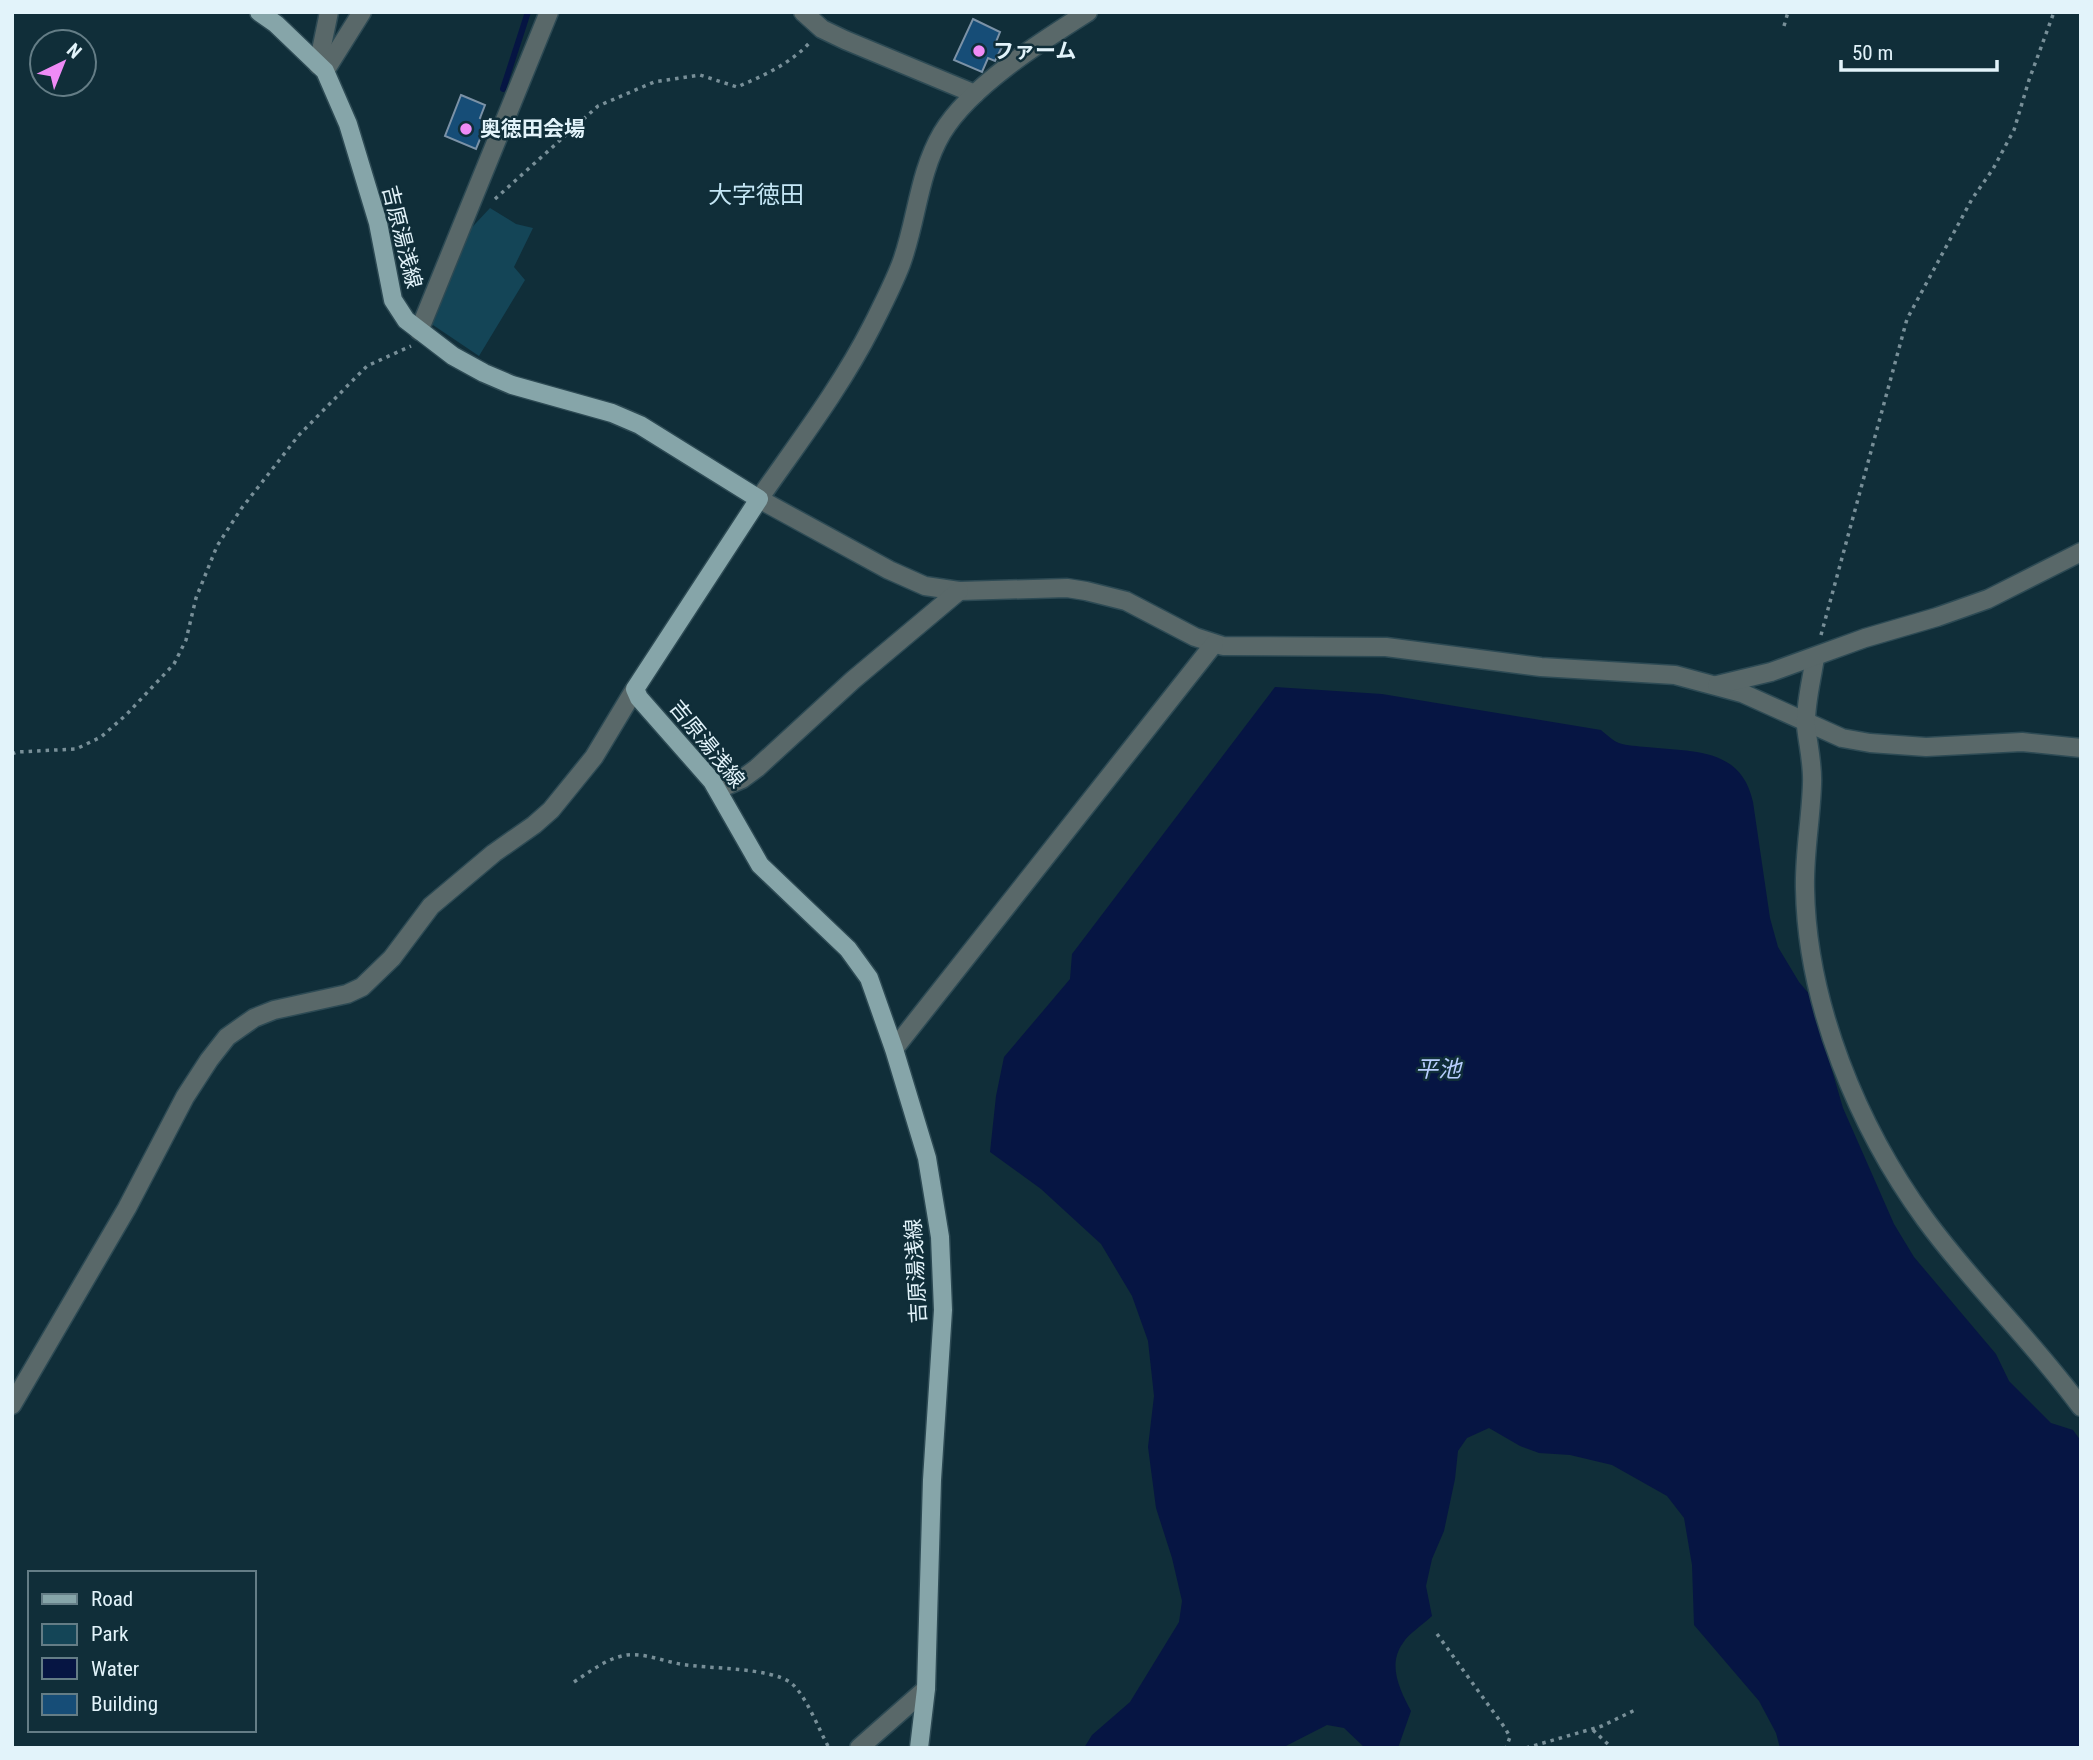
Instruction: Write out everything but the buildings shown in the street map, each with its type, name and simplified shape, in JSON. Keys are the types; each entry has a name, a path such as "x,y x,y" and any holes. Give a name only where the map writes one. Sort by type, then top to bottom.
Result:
{"main road":[{"name":"吉原湯浅線","path":"259,12 276,24 322,68 348,124 374,211 393,300 398,310 424,335 484,373 512,385 612,413 640,425 760,499"},
{"path":"635,689 760,499"},
{"name":"吉原湯浅線","path":"635,689 639,698 719,789 760,865 848,949 862,966 876,993 927,1158 940,1237 943,1310 932,1480 926,1689 919,1748"}],"street":[{"path":"322,68 329,12"},
{"path":"322,68 362,12"},
{"path":"424,335 549,12"},
{"path":"803,12 822,29 975,94"},
{"path":"1088,12 1051,36 975,94 943,132 921,182 901,263 872,326 853,361 760,499 925,586 959,591 1067,588 1086,591 1126,601 1214,644 1241,647 1386,647 1541,667 1675,675 1717,685 1759,700 1842,738 1888,746 1926,747 2022,742 2081,748"},
{"path":"1717,685 1772,672 1865,638 1988,599 2081,552"},
{"path":"719,789 742,779 757,768 863,671 959,591"},
{"path":"894,1049 1214,644"},
{"path":"1815,657 1806,723 1812,779 1805,888 1808,930 1825,1015 1844,1068 1886,1159 1945,1245 2041,1355 2081,1407"},
{"path":"12,1405 127,1208 185,1097 227,1037 254,1018 274,1010 347,994 362,987 392,958 431,906 551,810 594,757 635,689"},
{"path":"859,1748 926,1689"}],"path":[{"path":"1784,26 1788,12"},
{"path":"1815,657 1907,319 1972,199 1993,169 2014,130 2054,12"},
{"path":"490,203 598,106 654,82 700,75 737,87 759,78 801,52 822,29"},
{"path":"12,754 76,749 101,737 126,715 174,664 186,640 196,598 217,546 241,509 299,435 367,366 424,335"},
{"path":"1437,1634 1505,1728 1510,1737 1507,1747"},
{"path":"574,1682 607,1662 629,1655 680,1664 772,1674 799,1691 829,1748"},
{"path":"1526,1748 1592,1729 1635,1710"},
{"path":"1592,1729 1612,1748"}],"green space":[{"path":"490,208 516,224 533,228 514,267 525,280 479,356 430,323 462,238"}],"water":[{"name":"平池","path":"1275,687 1382,694 1601,730 1622,744 1697,752 1726,762 1738,771 1747,784 1753,802 1770,918 1778,947 1799,982 1816,1002 1819,1026 1843,1108 1894,1224 1914,1257 1996,1354 2009,1381 2051,1423 2073,1430 2081,1441 2081,1748 1780,1748 1776,1733 1759,1701 1694,1625 1692,1565 1684,1518 1667,1496 1612,1465 1570,1455 1539,1453 1520,1446 1489,1428 1467,1438 1458,1451 1444,1531 1432,1559 1426,1586 1432,1616 1409,1636 1398,1651 1397,1677 1411,1711 1398,1748 1365,1748 1344,1728 1327,1725 1282,1748 1084,1748 1092,1735 1130,1702 1179,1622 1182,1601 1156,1508 1148,1447 1154,1396 1148,1341 1132,1296 1101,1244 1041,1189 990,1152 996,1096 1004,1057 1070,979 1072,954"}],"waterway":[{"path":"503,89 528,12"}],"place":[{"name":"ファーム","path":"979,51"},
{"name":"奥徳田会場","path":"466,129"}],"district":[{"name":"大字徳田","path":"756,195"}]}
